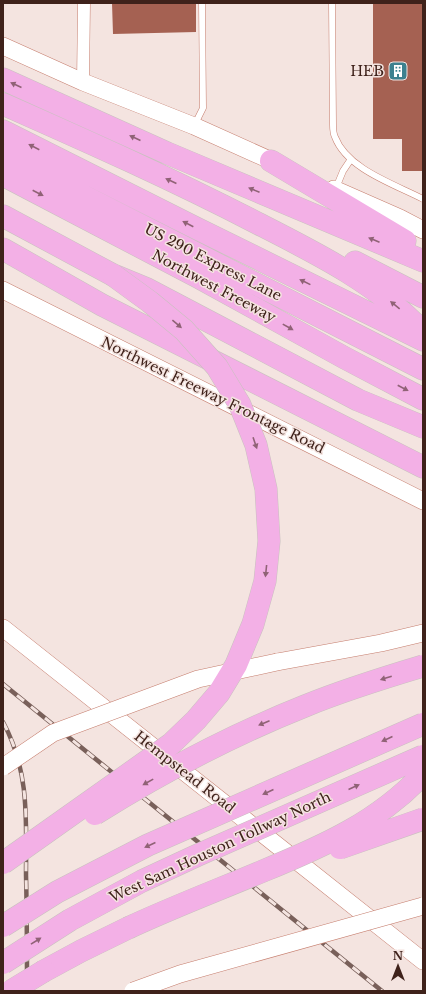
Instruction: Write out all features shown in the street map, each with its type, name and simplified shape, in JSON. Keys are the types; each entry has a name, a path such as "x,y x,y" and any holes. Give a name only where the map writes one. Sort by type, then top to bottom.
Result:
{"highway":[{"path":"3,79 167,152 423,261"},
{"path":"3,104 191,190 332,263 366,283 398,308 423,332"},
{"path":"3,131 423,340"},
{"name":"US 290 Express Lane","path":"3,154 423,369"},
{"path":"271,161 423,252"},
{"name":"Northwest Freeway","path":"3,175 198,277 423,399"},
{"path":"3,216 113,275 146,289 358,400 423,428"},
{"path":"265,227 299,233 423,297"},
{"path":"3,249 102,305 423,467"},
{"path":"3,266 44,286 102,305"},
{"path":"3,863 171,744 196,720 219,693 236,665 253,624 265,581 269,541 266,489 256,445 240,405 217,367 184,330 150,302 113,275"},
{"path":"3,878 78,824 135,789 194,757 252,728 305,706 372,682 423,666"},
{"name":"West Sam Houston Tollway North","path":"3,926 57,892 148,845 423,724"},
{"name":"West Sam Houston Tollway North","path":"3,962 70,920 142,881 198,854 423,756"},
{"path":"11,991 63,960 118,932 328,843 364,823 398,798 423,774"},
{"path":"290,860 322,855 423,819"}],"main road":[{"path":"3,46 83,82 194,126 400,218 423,230"},
{"name":"Northwest Freeway Frontage Road","path":"3,290 423,501"},
{"name":"Hempstead Road","path":"3,628 423,961"},
{"path":"3,767 53,733 198,679 277,662 381,643 423,633"},
{"path":"133,991 180,974 423,906"}],"street":[{"path":"83,82 84,3"}],"lane":[{"path":"194,126 203,108 202,3"},
{"path":"332,3 333,125 334,136 338,145 351,159 372,173 423,199"},
{"path":"335,190 343,171 351,159"}],"building":[{"path":"112,3 196,3 196,32 113,34"},
{"name":"HEB","path":"373,3 423,3 423,171 402,171 402,139 373,139"}],"railway":[{"path":"3,684 382,991"},
{"path":"3,722 12,741 18,759 25,797 27,991"}],"place":[{"name":"HEB","path":"398,71"}]}
